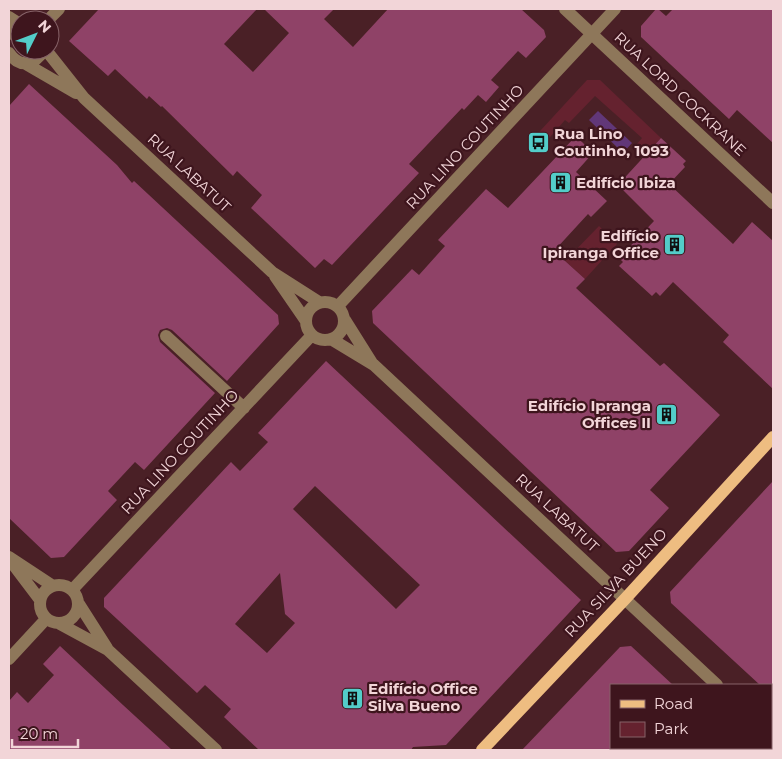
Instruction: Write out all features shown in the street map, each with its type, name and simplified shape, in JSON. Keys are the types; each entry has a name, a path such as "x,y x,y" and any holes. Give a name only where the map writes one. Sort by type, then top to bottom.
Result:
{"main road":[{"name":"RUA SILVA BUENO","path":"482,750 773,438"}],"street":[{"name":"RUA LORD COCKRANE","path":"565,9 773,203"},
{"name":"RUA LINO COUTINHO","path":"338,306 615,9"},
{"name":"RUA LABATUT","path":"14,60 26,64 84,98"},
{"path":"26,64 36,60"},
{"name":"RUA LABATUT","path":"53,60 84,98 272,272 319,302"},
{"name":"RUA LABATUT","path":"272,272 306,322"},
{"path":"319,302 330,302 338,306 345,320 341,332 331,339 321,340 312,335 307,329 306,322 309,309 319,302"},
{"name":"RUA LABATUT","path":"345,320 374,365"},
{"name":"RUA LINO COUTINHO","path":"72,590 312,335"},
{"path":"166,336 244,408"},
{"name":"RUA LABATUT","path":"331,339 374,365 717,684"},
{"path":"9,558 53,586"},
{"path":"9,558 40,600 41,610 46,619 60,624 108,650 216,750"},
{"path":"40,600 45,591 53,586 64,586 72,590 108,650"},
{"path":"60,624 73,618 79,604"},
{"path":"9,659 46,619"}],"green space":[{"path":"587,80 600,80 661,138 646,154 636,145 642,138 595,96 569,123 565,120 537,152 529,143"},
{"path":"599,226 617,244 585,279 565,261"}],"shaded area":[{"path":"598,111 632,143 623,153 589,120"}],"building":[{"path":"99,9 257,9 224,44 253,72 289,33 264,9 334,9 324,19 353,47 388,9 521,9 544,30 546,37 526,58 518,51 491,80 499,87 486,102 478,95 464,110 462,108 409,164 419,173 332,265 324,259 315,268 251,208 262,195 237,171 233,176 162,106 149,96 147,99 115,69 108,76 69,41"},
{"path":"656,9 666,16 673,9 773,9 773,143 737,110 729,119 641,37 641,26"},
{"path":"29,84 117,165 132,183 134,181 278,315 279,324 227,381 172,330 167,328 160,330 158,335 160,342 215,393 144,470 135,462 108,491 117,500 64,557 51,558 9,518 9,106"},
{"path":"576,136 593,153 576,172 607,201 591,217 588,214 554,251 585,279 576,288 660,366 664,363 720,415 650,490 669,508 629,551 616,552 373,323 372,311 412,269 419,275 445,246 438,240 486,189 508,208"},
{"path":"661,138 686,161 683,164 685,167 669,184 733,244 752,222 773,241 773,389 723,342 729,335 673,282 660,296 656,292 652,296 619,266 623,262 619,258 654,221 618,185"},
{"path":"326,361 581,600 446,745 413,747 411,750 259,750 224,717 231,709 205,685 197,693 104,607 104,598 231,462 240,471 268,442 258,433","holes":["315,486 420,585 396,609 293,509","280,573 285,614 295,623 267,653 235,624"]},
{"path":"773,481 773,685 759,684 671,603 670,592"},
{"path":"60,646 172,750 9,750 9,701 17,692 28,703 54,675 43,664"},
{"path":"631,646 672,684 610,684 611,750 522,750 620,647"}],"place":[{"name":"Rua Lino Coutinho, 1093","path":"538,143"},
{"name":"Edifício Ibiza","path":"560,183"},
{"name":"Edifício Ipiranga Office","path":"675,245"},
{"name":"Edifício Ipranga Offices II","path":"667,415"},
{"name":"Edifício Office Silva Bueno","path":"352,698"}]}
